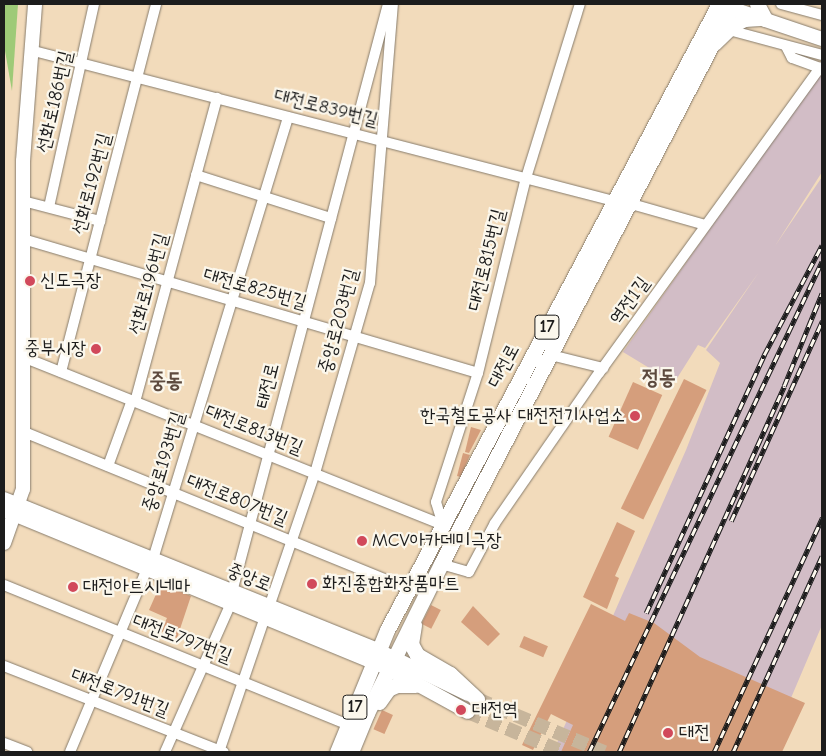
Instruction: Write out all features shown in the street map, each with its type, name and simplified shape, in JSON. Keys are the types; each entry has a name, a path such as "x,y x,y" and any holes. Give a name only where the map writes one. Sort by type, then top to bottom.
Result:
{"main road":[{"path":"4,543 9,505 24,432 23,201 30,50 35,4"},
{"path":"757,4 765,19"},
{"path":"724,5 822,39"},
{"name":"대전로","path":"350,752 363,720 441,564 551,355 621,202 713,46 724,5"},
{"name":"대전로","path":"337,752 374,656 443,525 621,202 724,5"},
{"path":"713,46 729,30 745,20 765,19"},
{"name":"중앙로","path":"9,505 391,663 473,705"},
{"path":"424,598 410,634 417,655 450,674 473,705"},
{"name":"중앙로","path":"391,663 414,685 473,705"},
{"path":"363,720 376,708 388,689 397,685 414,685"}],"street":[{"name":"선화로186번길","path":"49,207 83,64 94,4"},
{"name":"선화로192번길","path":"61,372 156,4"},
{"name":"태전로","path":"165,752 232,598 302,321 388,4"},
{"name":"중앙로203번길","path":"221,752 289,541 315,473 370,283 394,4"},
{"name":"대전로815번길","path":"443,525 436,502 478,373 526,178 580,4"},
{"path":"781,4 794,6 822,16"},
{"path":"729,30 818,55"},
{"name":"역전1길","path":"441,564 469,572 495,524 603,368 820,68 792,58 786,46"},
{"name":"대전로839번길","path":"30,50 705,225"},
{"name":"선화로196번길","path":"108,466 134,401 217,98"},
{"name":"중앙로193번길","path":"70,752 150,564 288,116"},
{"path":"196,175 331,218"},
{"path":"23,201 100,221"},
{"name":"대전로825번길","path":"23,239 478,373"},
{"path":"551,355 603,368"},
{"name":"대전로813번길","path":"23,357 443,525"},
{"name":"대전로807번길","path":"24,432 410,589"},
{"name":"대전로797번길","path":"4,585 120,634 203,665 348,725"},
{"name":"대전로791번길","path":"4,666 221,752"},
{"path":"4,743 27,752"}],"shaded area":[{"path":"822,70 822,172 775,246 822,177 822,625 768,752 553,752 686,450 720,363 706,350 759,272 705,348 698,345 674,383 623,352"}],"green space":[{"path":"4,4 18,4 12,91 4,45"}],"building":[{"path":"684,379 706,390 643,519 621,508"},
{"name":"한국철도공사 대전전기사업소","path":"633,382 662,395 638,450 609,437"},
{"path":"471,427 481,430 469,453 465,452"},
{"path":"463,453 470,455 461,477 457,476"},
{"path":"617,522 635,531 615,576 619,578 607,609 583,597"},
{"path":"161,583 191,596 177,638 161,631 167,618 149,610"},
{"path":"591,604 625,621 629,613 654,623 700,657 805,703 782,752 561,752 573,725 551,714 533,750 522,745"},
{"path":"431,605 441,610 431,629 421,624"},
{"path":"473,606 500,634 488,646 461,622"},
{"path":"524,636 548,646 543,657 519,647"},
{"path":"382,710 393,715 384,734 373,729"}],"tunnel":[{"path":"477,699 604,752"},
{"path":"468,712 563,752"}],"railway":[{"path":"646,613 764,355 822,245"},
{"path":"589,752 822,261"},
{"path":"619,752 784,386 822,293"},
{"path":"731,521 822,321"},
{"path":"714,752 822,518"},
{"path":"733,752 822,556"}],"place":[{"name":"신도극장","path":"30,281"},
{"name":"중부시장","path":"96,349"},
{"name":"한국철도공사 대전전기사업소","path":"635,416"},
{"name":"MCV아카데미극장","path":"362,541"},
{"name":"화진종합화장품마트","path":"312,584"},
{"name":"대전아트시네마","path":"73,587"},
{"name":"대전역","path":"461,710"},
{"name":"대전","path":"668,733"}],"district":[{"name":"정동","path":"659,377"},
{"name":"중동","path":"166,380"}]}
